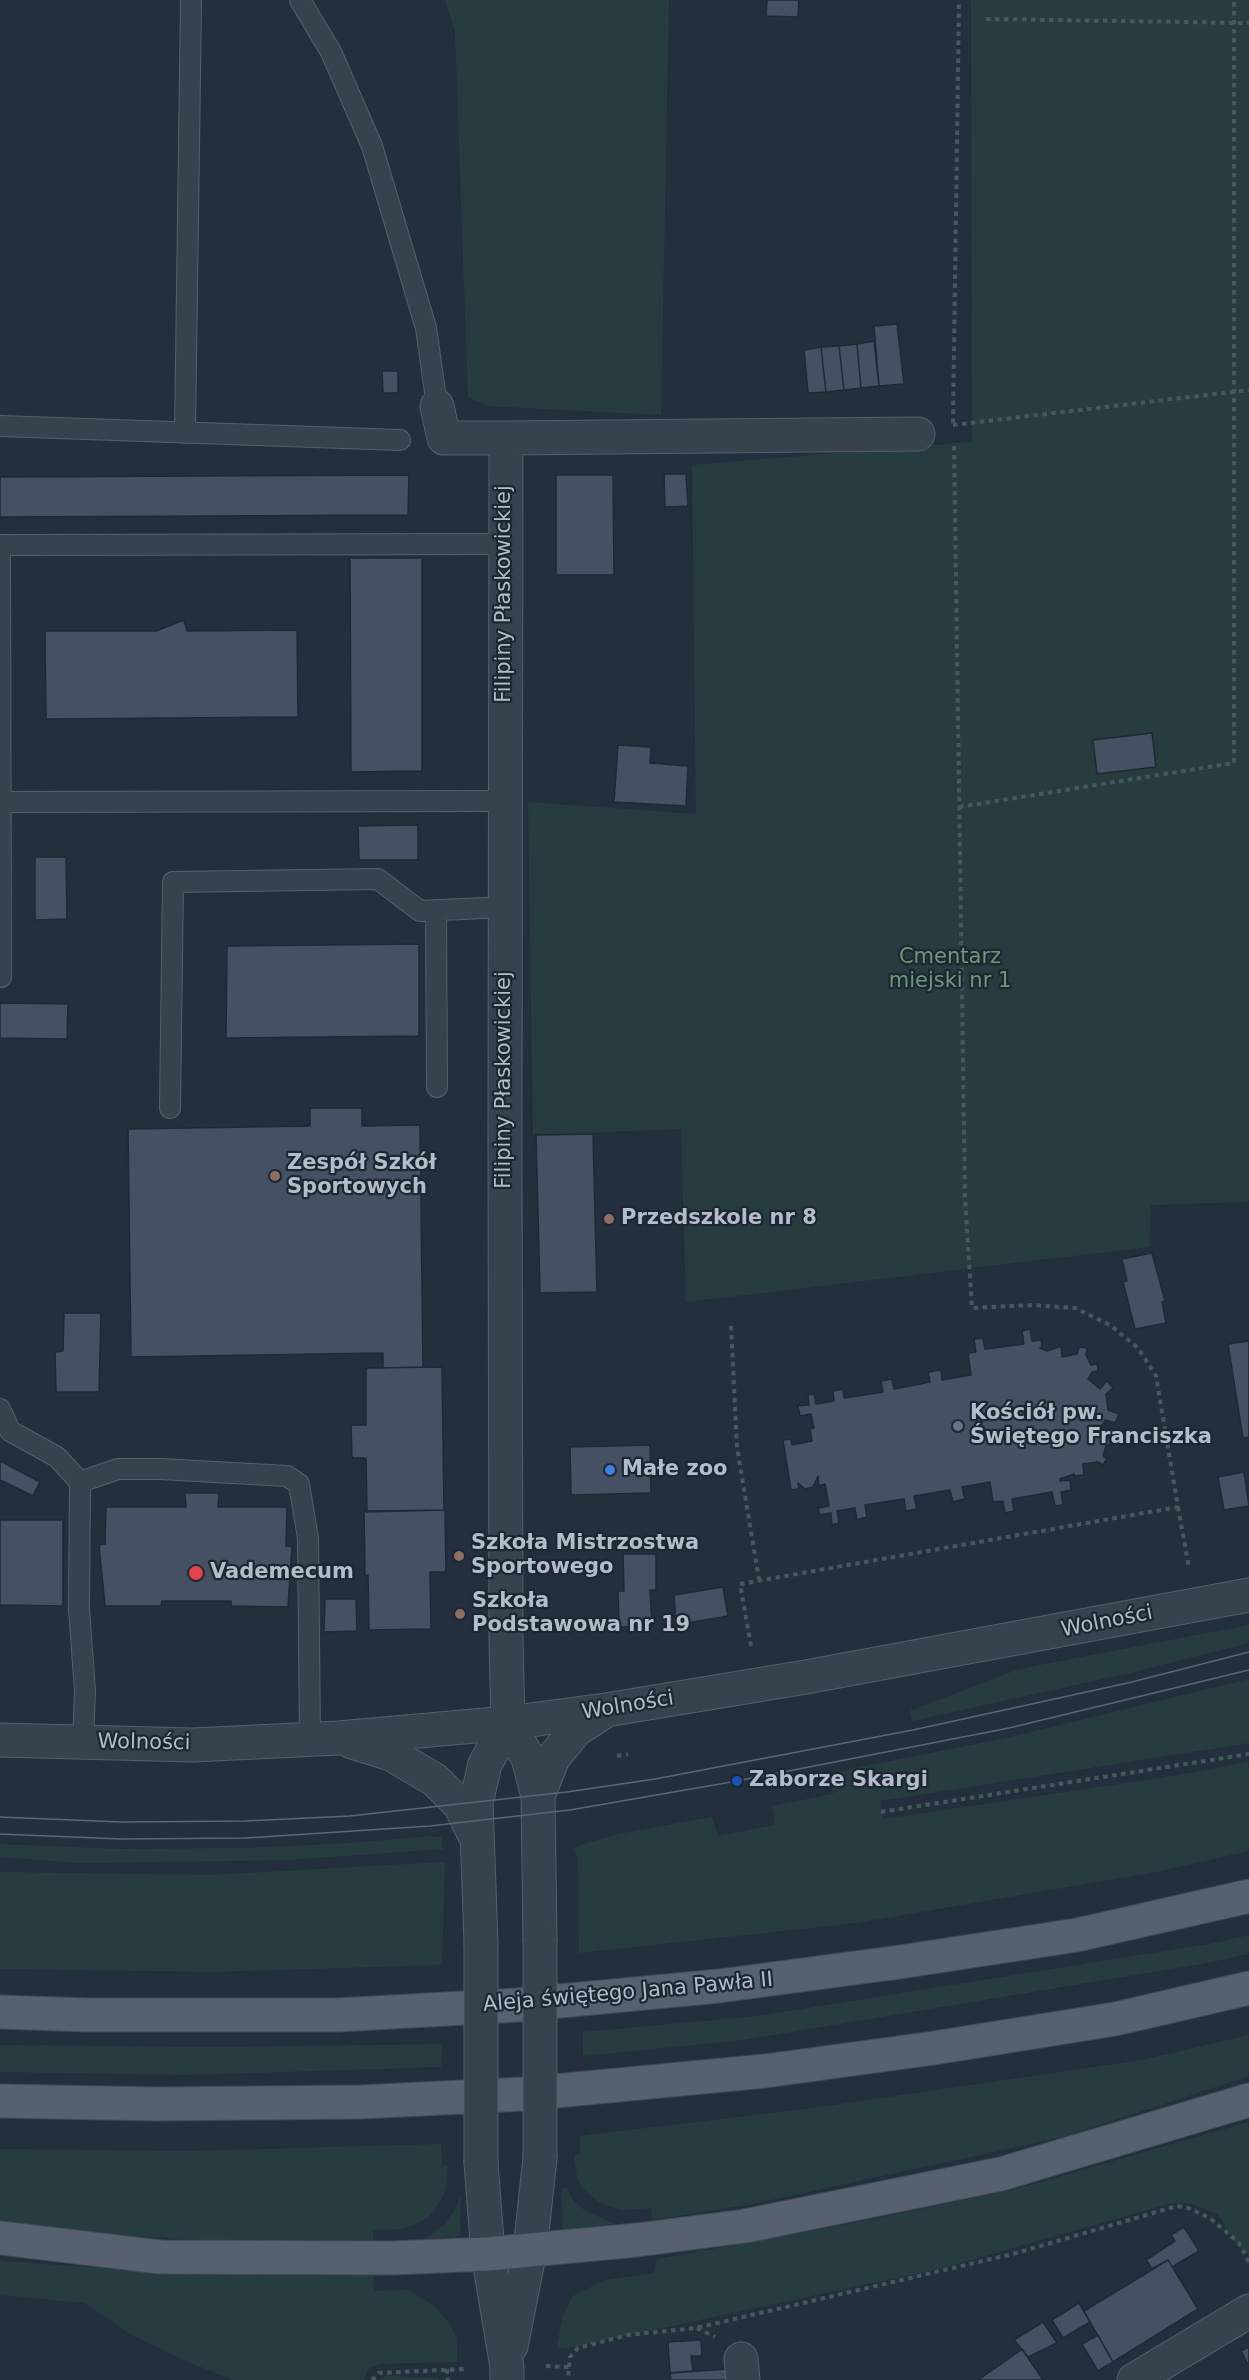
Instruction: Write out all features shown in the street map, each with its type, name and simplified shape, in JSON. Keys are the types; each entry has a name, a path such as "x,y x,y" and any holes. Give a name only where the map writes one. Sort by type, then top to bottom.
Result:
{"main road":[{"name":"Aleja świętego Jana Pawła II","path":"0,2012 88,2015 337,2015 518,2005 719,1986 900,1962 1077,1935 1249,1896"},
{"path":"0,2101 157,2104 360,2102 524,2094 765,2071 934,2048 1115,2019 1249,1988"},
{"path":"0,2238 160,2257 392,2258 530,2250 745,2226 1001,2174 1249,2100"}],"street":[{"path":"437,406 444,438 918,434"},
{"name":"Filipiny Płaskowickiej","path":"506,438 506,1630 508,1723"},
{"name":"Wolności","path":"0,1740 193,1744 325,1739 508,1723 606,1710 948,1652 1249,1595"},
{"path":"538,1796 553,1758 576,1730 606,1710"},
{"path":"508,1723 528,1758 538,1796 540,2158 530,2250 507,2374 488,2254 481,2163 481,1943 476,1803 484,1764 508,1723"},
{"path":"325,1739 391,1754 435,1780 460,1805 479,1846"},
{"path":"1134,2380 1249,2311"}],"lane":[{"path":"185,433 191,0"},
{"path":"300,0 331,52 372,146 426,328 437,406"},
{"path":"0,426 400,440"},
{"path":"1,977 0,545 505,544"},
{"path":"1,802 506,801"},
{"path":"170,1108 173,882 378,879 420,911 505,908"},
{"path":"436,910 437,1087"},
{"path":"0,1409 10,1431 57,1457 80,1482 79,1610 85,1691 83,1742"},
{"path":"80,1482 118,1469 160,1468 288,1476 299,1484 308,1538 325,1739"}],"path":[{"path":"959,0 953,425 965,1198 972,1308 1032,1305 1075,1308 1110,1325 1138,1348 1156,1376 1190,1568"},
{"path":"959,807 1234,763 1234,0"},
{"path":"986,19 1249,23"},
{"path":"953,425 1249,390"},
{"path":"731,1326 737,1447 759,1580"},
{"path":"751,1646 740,1584 1178,1507"},
{"path":"617,1756 628,1754"},
{"path":"881,1812 1249,1754"},
{"path":"568,2380 570,2357 578,2348 618,2338 696,2328 1013,2254 1177,2206 1188,2208 1210,2218 1239,2242 1249,2262"},
{"path":"546,2366 568,2367"},
{"path":"447,2369 448,2380"},
{"path":"372,2380 379,2373 464,2369"}],"green space":[{"path":"445,0 669,0 661,415 487,406 468,397 455,31"},
{"name":"Cmentarz miejski nr 1","path":"971,0 1249,0 1249,1202 1151,1205 1149,1247 686,1302 681,1129 533,1135 528,802 696,814 692,465 972,442"},
{"path":"1249,1625 1249,1643 1130,1673 912,1721 910,1711 1019,1669"},
{"path":"1249,1679 1249,1743 880,1801 883,1819 1161,1778 1249,1762 1249,1851 1156,1872 856,1923 579,1953 578,1859 574,1847 618,1834 712,1817 718,1836 775,1825 772,1806 833,1794 830,1773 1011,1737"},
{"path":"441,1837 443,1849 288,1860 81,1863 0,1857 0,1844 120,1849 247,1848 352,1843"},
{"path":"445,1862 442,1962 438,1965 215,1972 0,1969 0,1872 212,1875"},
{"path":"1249,1935 1249,1954 1207,1963 743,2040 583,2056 583,2032 758,2016 1215,1943"},
{"path":"1249,2035 1249,2076 1063,2137 753,2204 652,2220 651,2208 624,2210 599,2202 582,2188 577,2177 574,2155 580,2155 580,2136 813,2108 1142,2060"},
{"path":"442,2044 441,2067 187,2075 0,2072 0,2045 216,2047"},
{"path":"1249,2122 1249,2255 1237,2245 1218,2214 1189,2203 1168,2204 942,2268 558,2349 563,2316 573,2296 605,2280 654,2273 657,2259 844,2225 1012,2190"},
{"path":"441,2144 442,2165 448,2166 447,2179 444,2194 436,2208 427,2218 414,2225 402,2229 373,2230 373,2240 200,2240 55,2231 0,2224 0,2149 189,2151"},
{"path":"561,2188 567,2188 572,2199 584,2210 614,2224 563,2230"},
{"path":"461,2196 460,2235 424,2239 444,2225"},
{"path":"0,2261 199,2275 373,2275 374,2291 408,2290 436,2307 449,2323 457,2339 457,2362 380,2364 368,2369 364,2380 233,2380 186,2361 130,2334 85,2303 0,2295"},
{"path":"387,2376 439,2378 439,2380 379,2380"}],"building":[{"path":"767,0 799,0 798,17 766,16"},
{"path":"897,324 904,384 879,386 874,326"},
{"path":"874,341 879,386 861,388 857,344"},
{"path":"857,344 861,388 844,390 839,346"},
{"path":"839,346 844,390 826,392 821,347"},
{"path":"821,347 826,392 808,393 804,350"},
{"path":"382,371 398,371 398,393 383,393"},
{"path":"664,474 686,474 688,506 665,507"},
{"path":"409,475 408,515 0,517 0,477"},
{"path":"556,475 613,475 614,575 556,575"},
{"path":"350,558 422,558 422,771 351,772"},
{"path":"184,620 187,631 297,630 298,717 46,719 45,631 156,631"},
{"path":"1152,733 1156,767 1097,774 1093,740"},
{"path":"618,745 651,747 650,763 688,766 686,806 614,802"},
{"path":"418,825 418,860 359,860 358,826"},
{"path":"35,857 66,857 67,919 35,920"},
{"path":"419,944 419,1036 226,1038 227,946"},
{"path":"0,1003 68,1004 67,1039 0,1038"},
{"path":"310,1108 362,1108 362,1126 420,1125 423,1367 383,1368 383,1353 131,1357 128,1129 310,1126"},
{"path":"593,1134 597,1292 540,1293 536,1135"},
{"path":"1152,1253 1165,1301 1162,1302 1166,1323 1135,1329 1123,1282 1127,1281 1122,1259"},
{"path":"64,1313 101,1313 99,1392 56,1392 55,1352 63,1351"},
{"name":"Kościół pw. Świętego Franciszka","path":"1030,1329 1032,1341 1041,1340 1042,1347 1040,1348 1047,1351 1061,1346 1062,1357 1077,1354 1079,1347 1087,1348 1086,1355 1091,1365 1097,1364 1098,1371 1092,1372 1088,1379 1100,1389 1107,1381 1113,1388 1106,1394 1108,1410 1119,1414 1115,1423 1105,1420 1099,1431 1105,1439 1110,1438 1110,1445 1106,1446 1103,1456 1107,1459 1103,1465 1098,1462 1083,1464 1084,1475 1075,1476 1074,1474 1060,1479 1060,1481 1070,1480 1071,1490 1061,1492 1063,1505 1055,1506 1052,1492 1012,1499 1014,1511 1005,1513 1003,1501 993,1502 990,1482 962,1487 965,1499 953,1502 950,1490 914,1496 917,1509 906,1511 904,1499 865,1505 867,1517 857,1520 855,1508 837,1511 839,1523 832,1525 831,1513 820,1515 818,1508 829,1506 825,1484 819,1486 818,1476 813,1487 805,1489 798,1483 799,1489 791,1490 783,1440 791,1439 792,1445 812,1441 810,1429 814,1428 811,1414 800,1416 798,1406 809,1405 808,1395 814,1394 816,1404 834,1401 833,1391 843,1389 844,1398 883,1392 881,1381 892,1379 894,1389 930,1382 928,1372 941,1370 942,1380 971,1375 968,1353 976,1352 974,1339 983,1338 985,1349 1024,1344 1022,1331"},
{"path":"1249,1341 1249,1437 1243,1438 1228,1344"},
{"path":"442,1367 444,1510 367,1512 366,1458 352,1458 351,1425 366,1425 366,1368"},
{"name":"Małe zoo","path":"650,1445 651,1493 571,1495 570,1447"},
{"path":"0,1461 40,1482 33,1496 0,1480"},
{"path":"1244,1472 1249,1506 1224,1510 1218,1477"},
{"name":"Vademecum","path":"185,1493 219,1493 218,1507 287,1507 286,1546 292,1546 288,1607 231,1606 231,1601 162,1601 161,1606 105,1606 99,1545 105,1544 106,1507 186,1507"},
{"path":"445,1510 446,1572 430,1572 431,1629 369,1630 364,1511"},
{"path":"0,1520 63,1520 63,1606 0,1605"},
{"path":"623,1554 656,1554 656,1590 650,1590 652,1626 619,1627 618,1591 624,1591"},
{"path":"723,1587 728,1616 676,1625 674,1595"},
{"path":"325,1599 356,1599 357,1631 324,1632"},
{"path":"1184,2227 1199,2251 1172,2267 1168,2260 1152,2269 1146,2260 1175,2241 1171,2235"},
{"path":"1168,2260 1198,2309 1113,2362 1084,2311"},
{"path":"1079,2303 1090,2322 1063,2338 1052,2320"},
{"path":"1043,2322 1057,2343 1028,2357 1014,2340"},
{"path":"1098,2335 1113,2362 1098,2371 1082,2344"},
{"path":"701,2340 702,2356 691,2356 693,2371 670,2373 668,2342"},
{"path":"1249,2347 1249,2366 1241,2351"},
{"path":"1021,2350 1043,2380 978,2380"},
{"path":"728,2369 729,2380 671,2380 670,2373"}],"tram line":[{"path":"0,1817 121,1822 246,1821 350,1816 567,1792 655,1779 913,1730 1132,1682 1249,1652"},
{"path":"0,1834 121,1839 246,1838 430,1826 570,1810 737,1781 1009,1728 1249,1670"}],"place":[{"name":"Zespół Szkół Sportowych","path":"275,1176"},
{"name":"Przedszkole nr 8","path":"609,1219"},
{"name":"Kościół pw. Świętego Franciszka","path":"958,1426"},
{"name":"Małe zoo","path":"610,1470"},
{"name":"Szkoła Mistrzostwa Sportowego","path":"459,1556"},
{"name":"Vademecum","path":"196,1573"},
{"name":"Szkoła Podstawowa nr 19","path":"460,1614"},
{"name":"Zaborze Skargi","path":"737,1781"}]}
